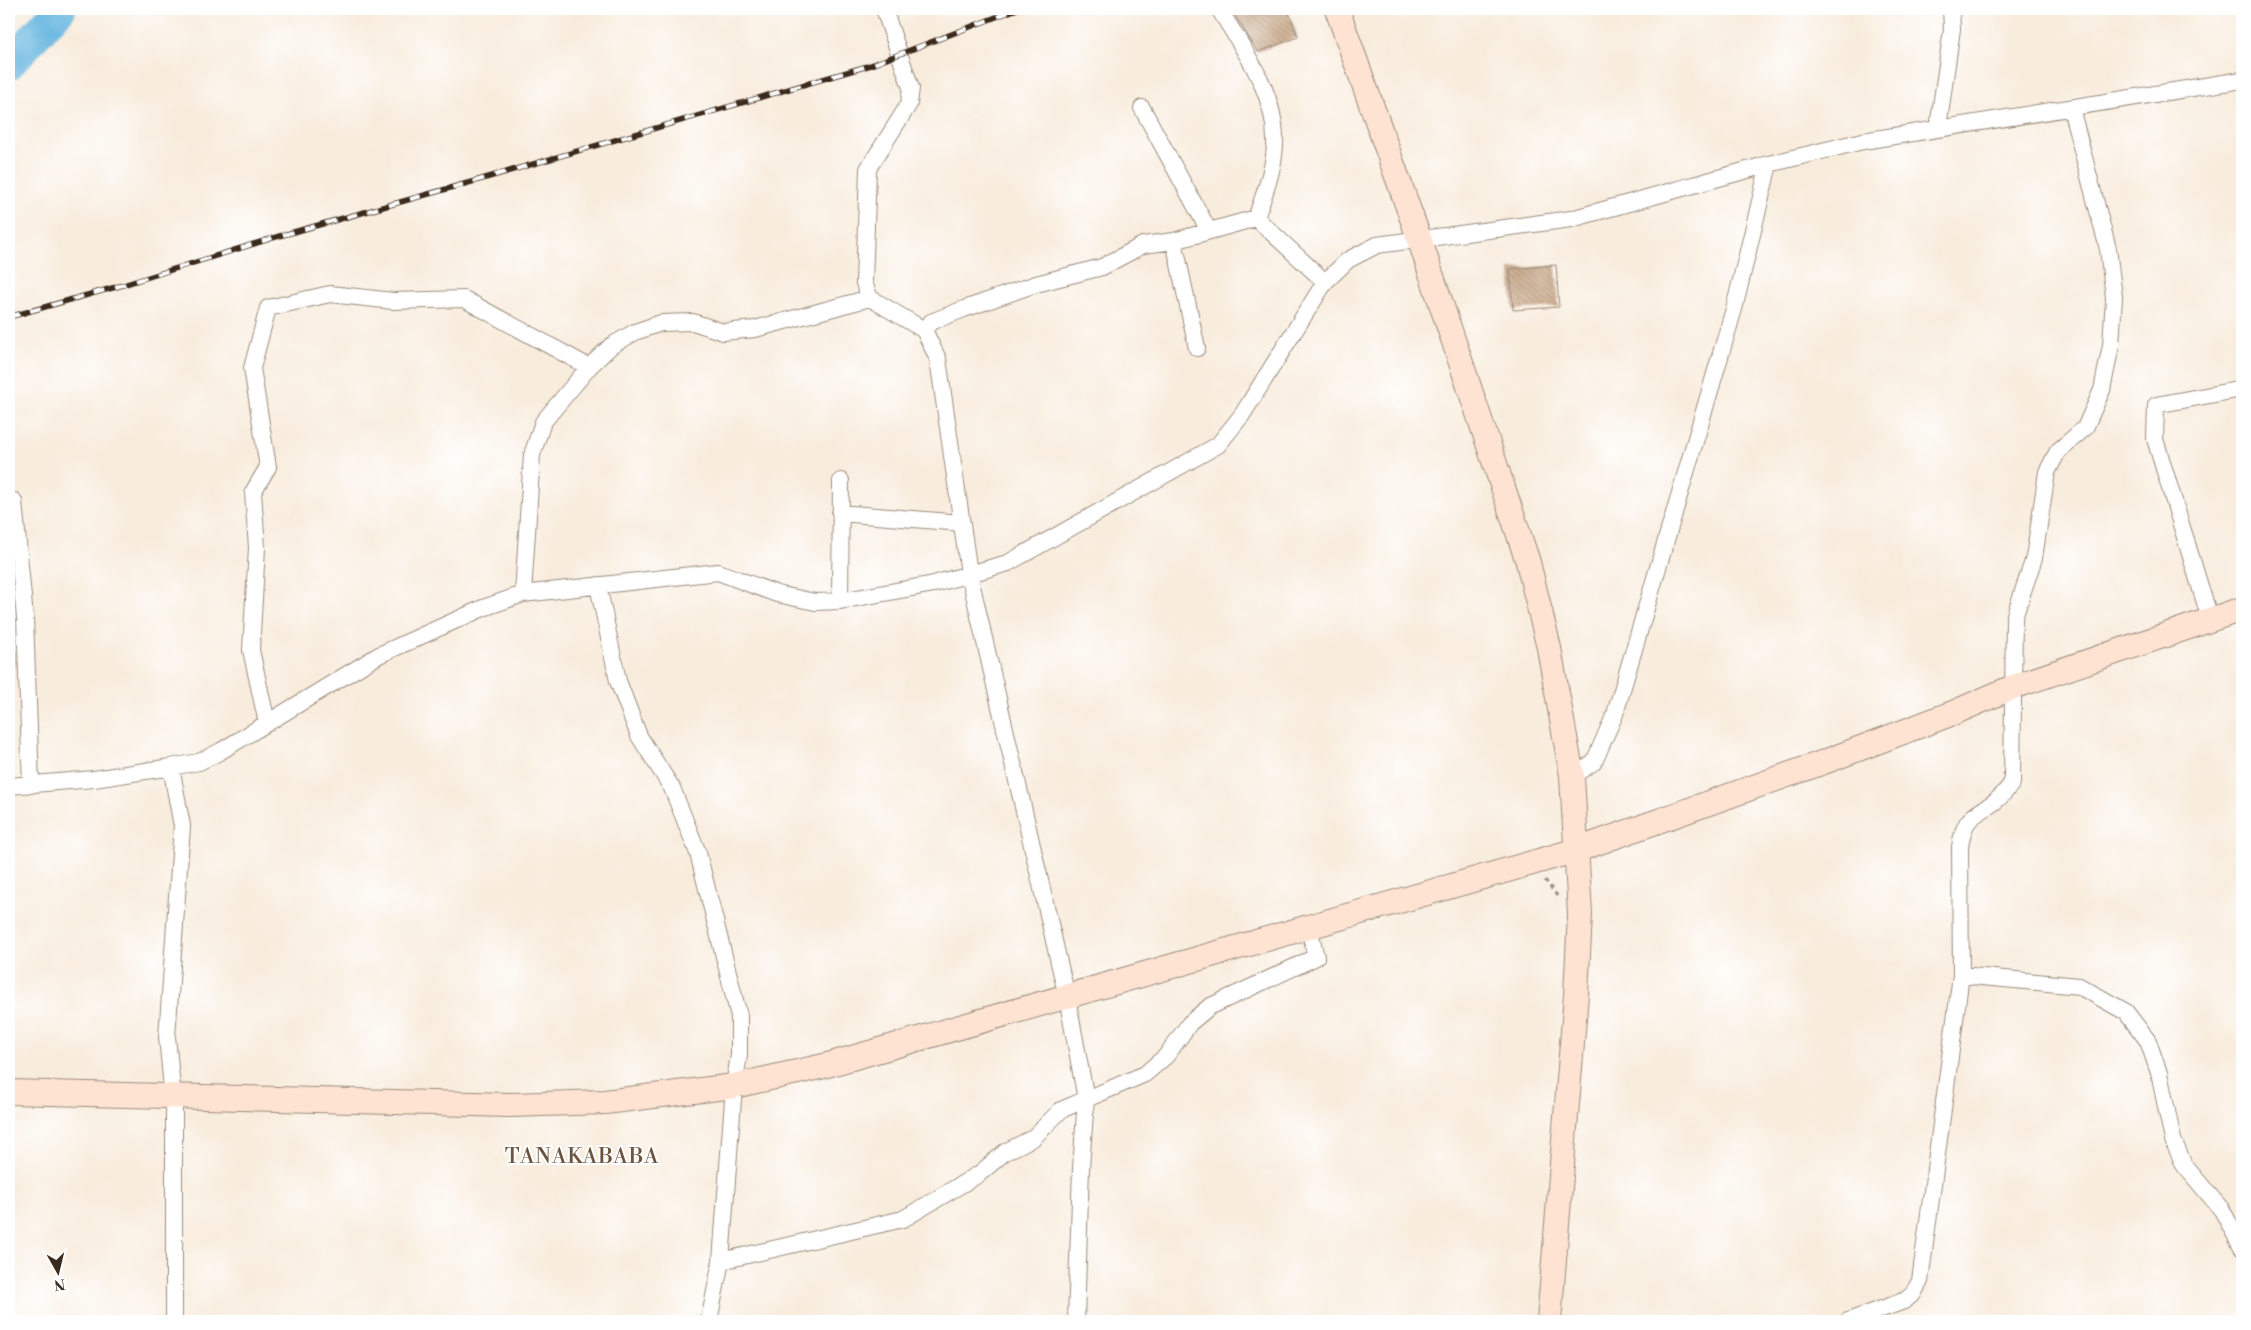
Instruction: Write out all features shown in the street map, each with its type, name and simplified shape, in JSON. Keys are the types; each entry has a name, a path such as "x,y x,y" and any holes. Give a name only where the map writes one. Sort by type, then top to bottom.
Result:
{"street":[{"path":"884,9 911,88 910,104 868,169 864,283 870,298 924,330 938,358 969,574 1067,997 1086,1099 1081,1168 1076,1321"},
{"path":"1220,9 1255,70 1271,108 1275,145 1266,190 1256,218"},
{"path":"1337,9 1419,238 1528,562 1549,648 1572,776 1580,914 1576,995 1549,1321"},
{"path":"1938,128 1952,29 1951,9"},
{"path":"9,786 94,779 199,762 380,654 483,608 523,594 718,572 777,594 815,602 840,601 934,584 1008,563 1218,445 1242,415 1325,282 1348,260 1377,244 1571,219 1769,164 1864,141 2242,80"},
{"path":"1142,108 1209,231"},
{"path":"1848,1321 1904,1301 1913,1294 1920,1281 1961,975 1960,847 1962,830 1972,815 1999,798 2012,784 2014,618 2034,558 2047,472 2058,451 2085,428 2102,390 2111,345 2114,297 2108,249 2071,108"},
{"path":"1572,776 1594,762 1615,714 1734,309 1769,164"},
{"path":"924,330 931,322 1036,284 1102,267 1143,246 1174,241 1256,218"},
{"path":"1256,218 1325,282"},
{"path":"1174,241 1197,348"},
{"path":"267,723 251,650 256,548 253,492 268,467 252,368 268,308 330,294 393,301 464,299 589,367"},
{"path":"523,594 532,455 543,422 589,367 612,346 635,332 661,323 693,322 723,332 755,330 870,298"},
{"path":"2210,619 2155,439 2156,406 2242,388"},
{"path":"840,601 841,481"},
{"path":"14,501 25,618 30,785"},
{"path":"840,513 962,523"},
{"path":"598,585 618,681 639,736 672,788 698,853 739,1016 739,1055 734,1086 721,1261 709,1321"},
{"path":"9,1092 510,1105 605,1102 734,1086 824,1066 1577,850 1824,762 2012,688 2210,619 2242,610"},
{"path":"171,767 182,826 167,1037 174,1096 174,1321"},
{"path":"721,1261 903,1219 980,1174 1005,1152 1033,1138 1061,1110 1145,1074 1166,1056 1190,1023 1208,1007 1316,957 1309,927"},
{"path":"1961,975 2079,986 2126,1012 2148,1041 2159,1073 2173,1140 2184,1165 2222,1210 2242,1248"}],"path":[{"path":"1538,879 1546,880 1561,901"}],"building":[{"path":"1231,9 1300,9 1289,13 1298,37 1258,52"},
{"path":"1556,265 1559,307 1513,310 1510,269"}],"waterway":[{"path":"9,64 60,9"}],"railway":[{"path":"9,317 123,285 276,237 871,65 1017,9"}],"district":[{"name":"TANAKABABA","path":"582,1157"}]}
